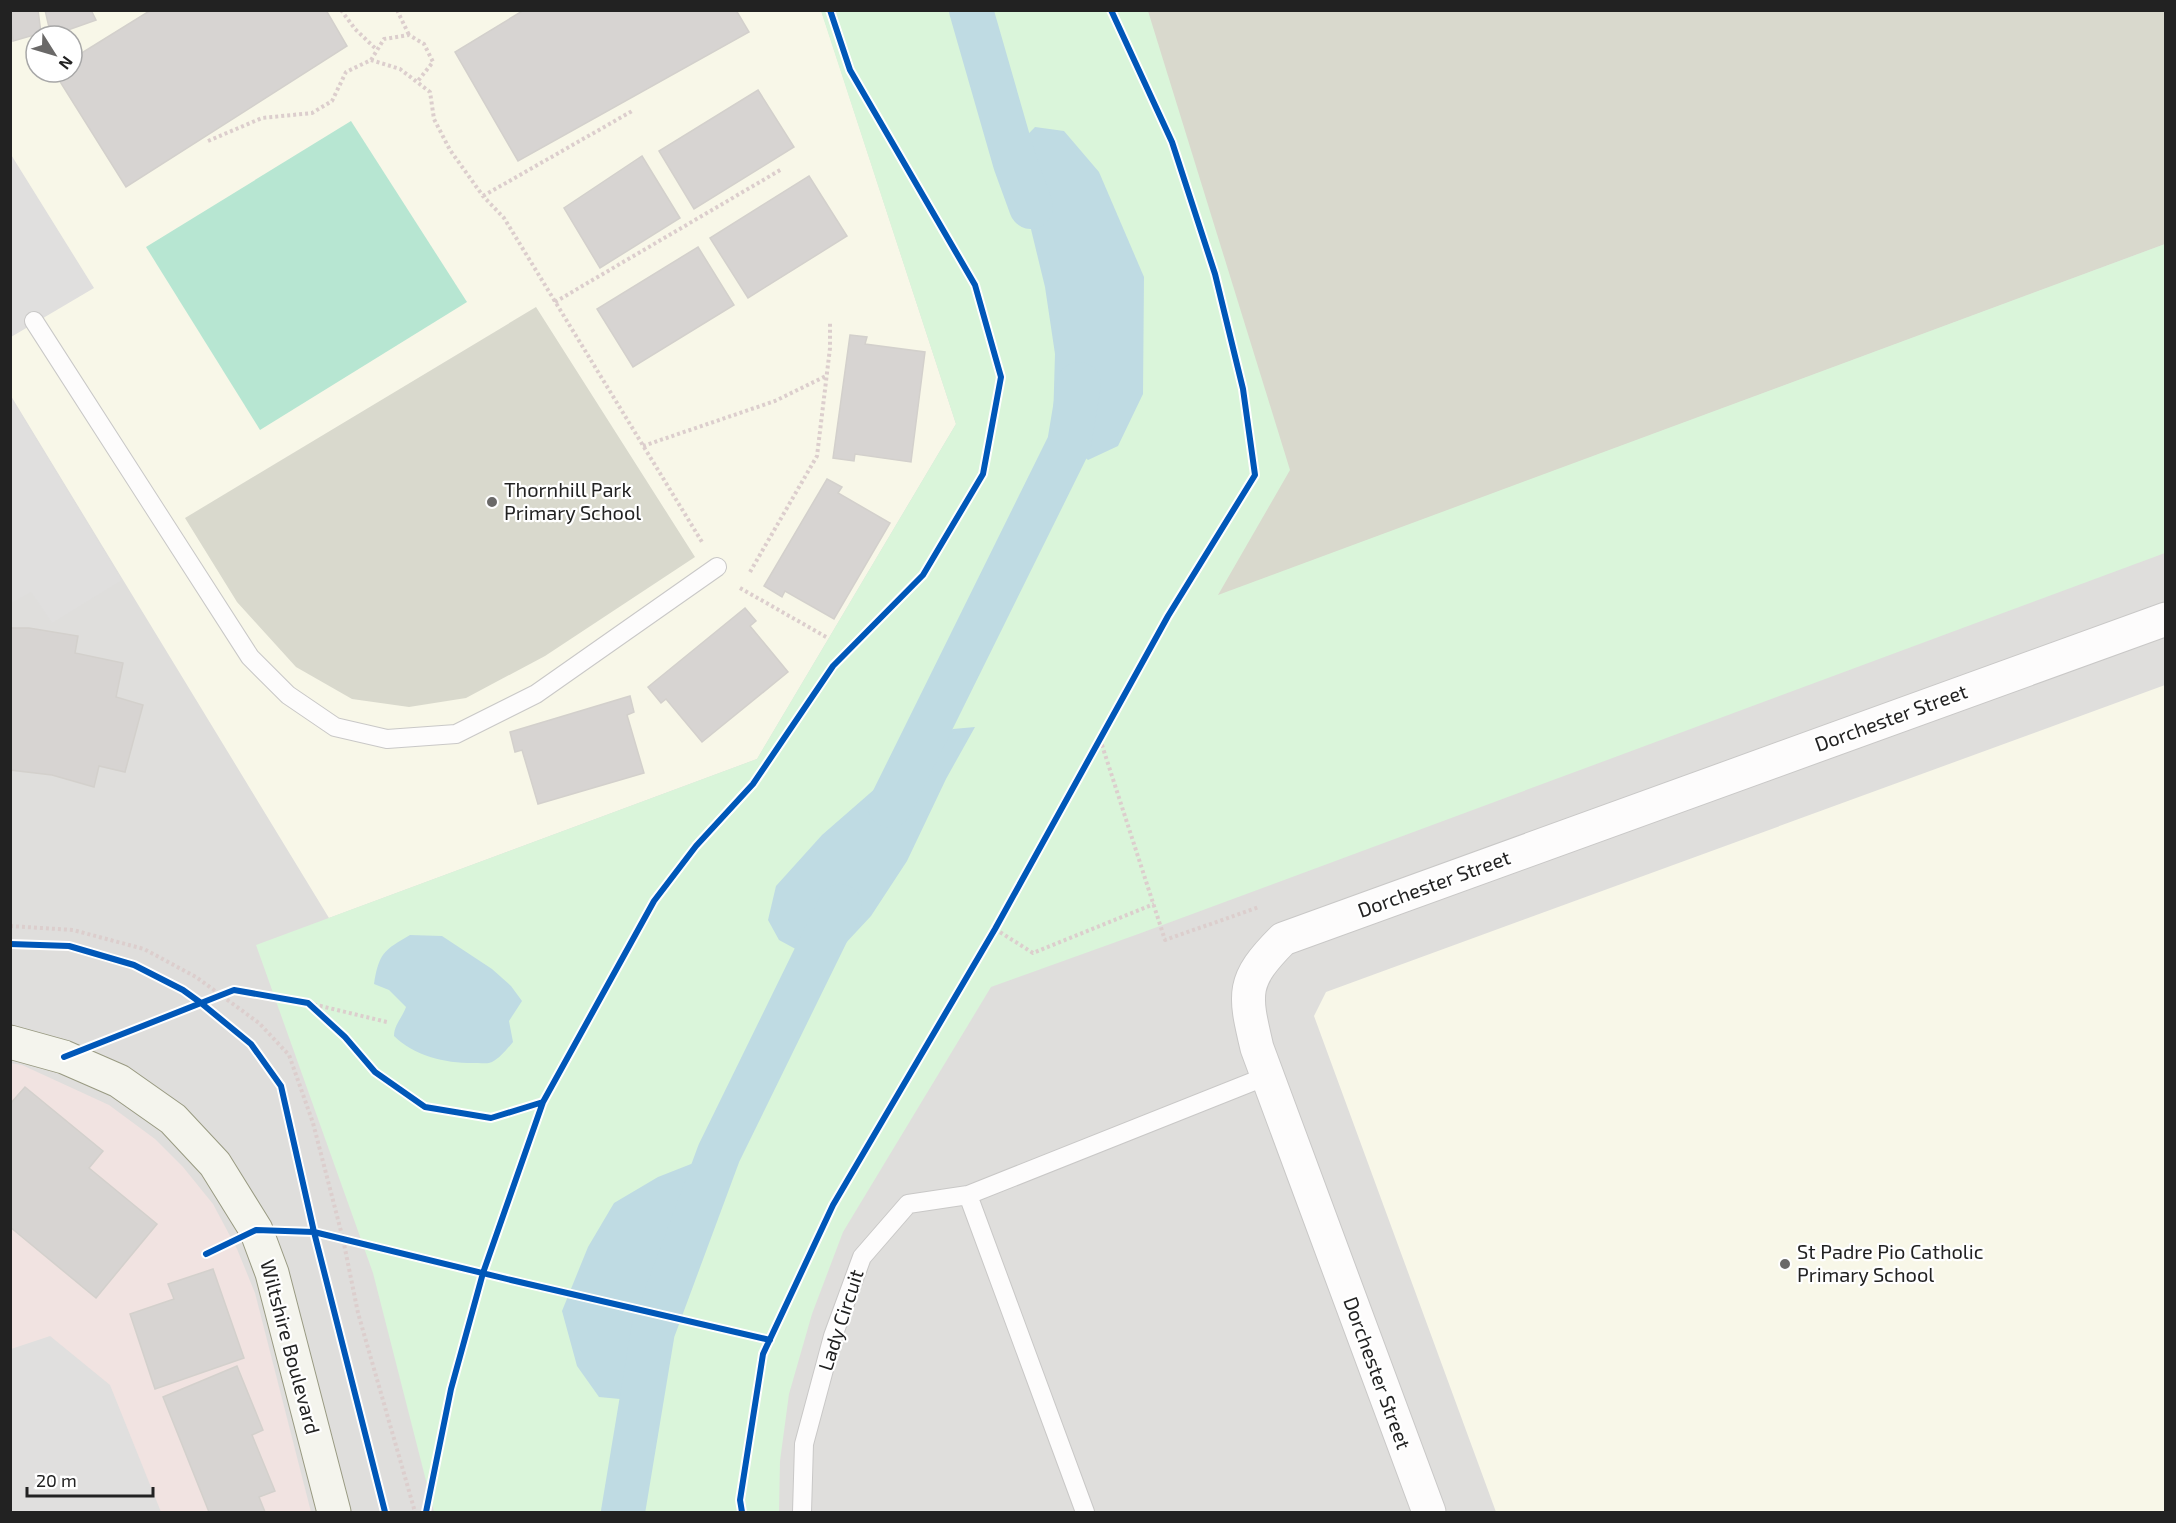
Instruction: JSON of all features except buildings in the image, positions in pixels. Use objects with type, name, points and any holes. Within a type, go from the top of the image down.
[{"type":"street","name":"Dorchester Street","points":[[1429,1512],[1257,1048],[1248,1010],[1249,982],[1262,960],[1283,939],[2166,619]]},
{"type":"street","name":"Wiltshire Boulevard","points":[[10,1042],[64,1057],[119,1081],[173,1119],[215,1164],[256,1230],[272,1274],[334,1512]]},
{"type":"lane","points":[[34,321],[250,657],[288,695],[335,728],[387,739],[456,734],[536,694],[717,567]]},
{"type":"lane","name":"Lady Circuit","points":[[802,1512],[804,1444],[833,1336],[862,1257],[908,1204],[968,1195],[1267,1076]]},
{"type":"lane","points":[[968,1195],[1085,1512]]},
{"type":"path","points":[[342,10],[356,29],[377,50]]},
{"type":"path","points":[[397,10],[409,35],[424,44],[433,62],[417,82]]},
{"type":"path","points":[[208,141],[262,118],[312,113],[332,101],[346,72],[371,60],[384,39],[409,35]]},
{"type":"path","points":[[371,60],[400,69],[430,92],[434,119],[450,150],[483,196],[504,218],[724,579],[828,638]]},
{"type":"path","points":[[483,196],[634,110]]},
{"type":"path","points":[[555,302],[782,169]]},
{"type":"path","points":[[740,588],[817,456],[830,348],[830,321]]},
{"type":"path","points":[[643,446],[775,401],[827,376]]},
{"type":"path","points":[[1095,749],[1106,729]]},
{"type":"path","points":[[1100,739],[1165,940],[1260,907]]},
{"type":"path","points":[[995,929],[1033,953],[1154,904]]},
{"type":"path","points":[[989,939],[1001,919]]},
{"type":"path","points":[[10,926],[73,930],[144,949],[196,976],[223,994],[259,1023],[289,1054],[312,1123],[342,1239],[358,1313],[415,1512]]},
{"type":"path","points":[[210,999],[223,994]]},
{"type":"path","points":[[298,1001],[387,1022]]},
{"type":"path","points":[[308,1003],[323,1017]]},
{"type":"path","points":[[333,1236],[353,1241]]},
{"type":"shaded area","name":"Thornhill Park Primary School","points":[[821,10],[956,424],[757,759],[329,918],[11,396],[11,11]]},
{"type":"shaded area","points":[[11,11],[1002,11],[2165,244],[2165,1512],[11,1512]]},
{"type":"shaded area","points":[[1002,11],[2165,11],[2165,244],[1217,596]]},
{"type":"shaded area","points":[[10,153],[94,288],[11,337],[10,337]]},
{"type":"shaded area","points":[[536,307],[695,557],[545,656],[466,698],[409,707],[352,699],[296,667],[237,602],[185,518]]},
{"type":"shaded area","points":[[10,396],[122,580],[52,623],[31,592],[11,603]]},
{"type":"shaded area","name":"St Padre Pio Catholic Primary School","points":[[2165,685],[2165,1512],[1496,1512],[1314,1016],[1326,992]]},
{"type":"shaded area","points":[[10,1063],[22,1065],[109,1105],[155,1139],[183,1167],[213,1204],[237,1249],[255,1293],[311,1512],[11,1512]]},
{"type":"shaded area","points":[[50,1336],[110,1385],[161,1512],[11,1512],[11,1349]]},
{"type":"green space","points":[[821,11],[1148,11],[1290,470],[1218,595],[2165,244],[2165,553],[991,987],[843,1232],[812,1314],[789,1394],[780,1461],[779,1512],[434,1512],[373,1273],[256,945],[757,759],[956,424]]},
{"type":"green space","points":[[351,121],[467,302],[260,430],[146,247]]},
{"type":"water","points":[[1035,127],[1064,131],[1099,172],[1144,277],[1143,394],[1118,446],[1088,460],[1069,444],[1053,422],[1055,354],[1045,287],[1012,151]]},
{"type":"water","points":[[975,727],[946,779],[907,861],[871,916],[830,960],[814,959],[779,940],[768,920],[776,886],[822,835],[916,753],[953,729]]},
{"type":"water","points":[[410,935],[442,936],[492,969],[511,986],[522,1001],[509,1021],[513,1042],[495,1060],[490,1063],[467,1063],[433,1058],[412,1049],[394,1036],[406,1007],[389,990],[374,984],[378,965],[384,954]]},
{"type":"water","points":[[719,1153],[653,1331],[641,1401],[599,1397],[577,1366],[562,1311],[588,1247],[614,1203],[658,1177]]},
{"type":"waterway","points":[[971,10],[1015,163],[1031,207]]},
{"type":"waterway","points":[[890,806],[1069,444],[1079,384]]},
{"type":"waterway","points":[[623,1512],[653,1331],[719,1153],[840,906]]},
{"type":"cycle path","points":[[64,1057],[234,990],[308,1003],[345,1037],[375,1072],[425,1107],[491,1118],[543,1102],[654,901],[696,846],[753,784],[833,666],[923,575],[983,474],[1001,377],[975,285],[850,70],[830,10]]},
{"type":"cycle path","points":[[742,1512],[740,1500],[763,1354],[833,1205],[995,929],[1168,616],[1255,475],[1243,389],[1215,274],[1172,142],[1111,10]]},
{"type":"cycle path","points":[[10,944],[69,946],[134,965],[183,990],[251,1044],[281,1086],[314,1232],[385,1512]]},
{"type":"cycle path","points":[[426,1512],[451,1389],[483,1273],[543,1102]]},
{"type":"cycle path","points":[[206,1254],[256,1230],[314,1232],[770,1340]]},
{"type":"place","name":"Thornhill Park Primary School","points":[[492,502]]},
{"type":"place","name":"St Padre Pio Catholic Primary School","points":[[1785,1264]]}]
